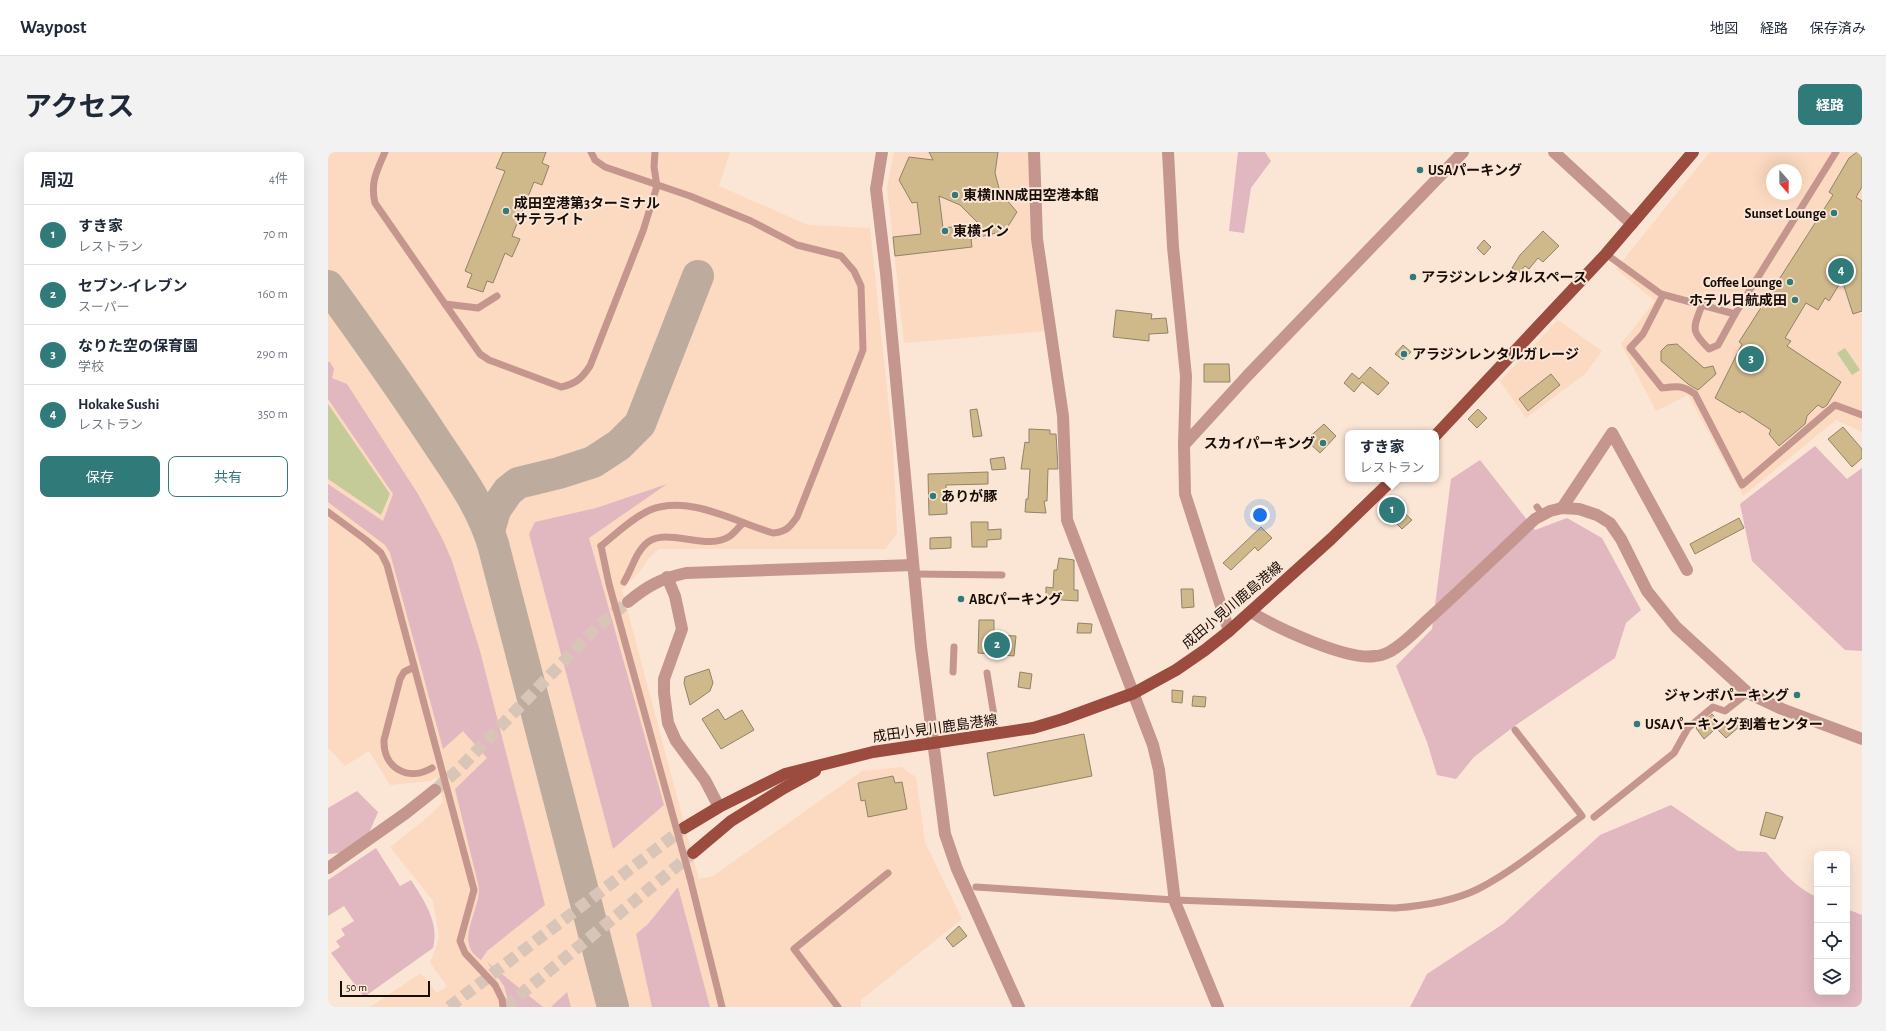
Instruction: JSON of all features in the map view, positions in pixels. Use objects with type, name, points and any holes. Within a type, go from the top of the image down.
[{"type":"main road","points":[[1439,432],[1606,254],[1693,152]]},
{"type":"main road","name":"成田小見川鹿島港線","points":[[684,828],[718,807],[785,774],[873,752],[1033,728],[1063,719],[1134,693],[1176,670],[1229,631],[1391,482]]},
{"type":"main road","name":"成田小見川鹿島港線","points":[[693,853],[731,822],[784,788],[830,763]]},
{"type":"street","points":[[882,152],[876,189],[886,273],[914,569],[926,647],[932,743],[945,834],[949,849],[987,940],[1019,1007]]},
{"type":"street","points":[[1034,152],[1037,239],[1063,416],[1067,520],[1153,745],[1159,770],[1174,900],[1218,1007]]},
{"type":"street","points":[[1168,152],[1173,248],[1186,376],[1184,445],[1185,494],[1229,631]]},
{"type":"street","points":[[1184,445],[1248,375],[1463,152]]},
{"type":"street","points":[[1554,152],[1632,224]]},
{"type":"street","points":[[1562,508],[1612,434],[1687,570]]},
{"type":"street","points":[[1251,612],[1282,629],[1344,653],[1362,657],[1375,656],[1389,652],[1404,641],[1458,592],[1535,519],[1540,511],[1562,508],[1579,509],[1597,515],[1610,523],[1621,539],[1647,591],[1676,627],[1748,694],[1782,709],[1862,738]]},
{"type":"street","points":[[628,602],[646,588],[667,577],[686,573],[914,569]]},
{"type":"street","points":[[667,577],[676,596],[682,628],[664,679],[664,693],[668,723],[676,740],[705,780],[718,807]]},
{"type":"street","points":[[328,868],[406,813],[434,790]]},
{"type":"lane","points":[[385,152],[373,180],[372,192],[375,203],[474,347],[489,360],[562,387],[572,385],[581,379],[590,366],[643,231],[657,186],[654,152]]},
{"type":"lane","points":[[591,152],[595,160],[605,167],[690,196],[751,221],[797,245],[841,256],[854,270],[861,286],[863,350],[797,517],[790,527],[781,532],[773,533],[694,506],[673,505],[650,510],[601,546],[611,592],[690,878],[722,1007]]},
{"type":"lane","points":[[1702,305],[1694,325],[1696,336],[1709,349],[1718,345],[1836,152]]},
{"type":"lane","points":[[1606,254],[1664,295],[1736,314]]},
{"type":"lane","points":[[1664,295],[1643,334],[1630,348],[1662,388],[1679,385],[1695,394],[1742,485],[1835,405],[1862,414]]},
{"type":"lane","points":[[445,304],[478,308],[497,296]]},
{"type":"lane","points":[[328,512],[381,553],[387,565],[474,890],[460,941],[465,954],[495,985],[502,999],[503,1007]]},
{"type":"lane","points":[[624,582],[630,573],[637,555],[647,542],[658,537],[713,541],[729,537],[743,523]]},
{"type":"lane","points":[[914,569],[1002,575]]},
{"type":"lane","points":[[953,672],[954,647]]},
{"type":"lane","points":[[414,667],[404,672],[400,679],[384,740],[384,750],[388,759],[400,772],[416,774],[425,772],[432,768]]},
{"type":"lane","points":[[987,673],[997,734]]},
{"type":"lane","points":[[1594,817],[1674,753],[1688,728],[1713,707],[1725,712],[1748,694]]},
{"type":"lane","points":[[976,887],[1174,900],[1395,908],[1428,905],[1477,890],[1527,858],[1582,816],[1515,730]]},
{"type":"lane","points":[[838,1007],[794,949],[888,873]]},
{"type":"shaded area","points":[[328,152],[730,152],[719,186],[808,225],[870,228],[893,446],[897,534],[885,549],[659,549],[649,558],[640,571],[622,590],[699,879],[713,876],[862,771],[901,767],[916,777],[925,842],[962,919],[861,1000],[861,1007],[370,1007],[421,973],[437,993],[447,986],[430,963],[439,938],[433,901],[390,847],[429,816],[443,802],[436,777],[431,781],[390,785],[369,751],[345,766],[328,748]]},
{"type":"shaded area","name":"東横イン","points":[[894,152],[1029,152],[1046,331],[904,343],[887,187]]},
{"type":"shaded area","points":[[1238,152],[1265,152],[1271,161],[1251,188],[1244,233],[1229,231]]},
{"type":"shaded area","name":"ホテル日航成田","points":[[1710,152],[1862,152],[1862,432],[1836,420],[1743,496],[1688,395],[1656,411],[1621,344],[1655,301],[1616,269]]},
{"type":"shaded area","points":[[1558,320],[1602,351],[1585,374],[1526,418],[1500,381]]},
{"type":"shaded area","points":[[1845,348],[1860,370],[1852,375],[1837,353]]},
{"type":"shaded area","points":[[328,362],[330,362],[334,369],[332,378],[347,384],[418,494],[443,540],[452,561],[480,651],[545,905],[487,951],[481,960],[473,953],[469,945],[468,936],[476,907],[479,888],[455,789],[487,758],[463,731],[443,749],[390,553],[385,545],[328,502],[328,484],[383,521],[393,494],[328,399]]},
{"type":"shaded area","points":[[328,404],[390,494],[381,515],[328,479]]},
{"type":"shaded area","points":[[1815,446],[1847,479],[1862,468],[1862,651],[1845,650],[1752,561],[1740,504]]},
{"type":"shaded area","points":[[1480,460],[1535,530],[1567,518],[1602,538],[1641,610],[1626,623],[1615,658],[1516,725],[1474,757],[1456,779],[1437,775],[1427,742],[1396,666],[1432,629],[1451,479]]},
{"type":"shaded area","points":[[667,484],[589,538],[664,805],[613,849],[529,534],[535,522],[596,508]]},
{"type":"shaded area","points":[[357,791],[378,812],[369,833],[340,853],[328,854],[328,808]]},
{"type":"shaded area","points":[[1671,805],[1738,851],[1766,852],[1795,883],[1814,896],[1814,995],[1850,995],[1850,910],[1862,915],[1862,1007],[1410,1007],[1427,974],[1503,924],[1600,835]]},
{"type":"shaded area","points":[[376,848],[400,886],[411,880],[430,912],[433,921],[435,939],[433,948],[364,997],[331,953],[340,947],[336,941],[345,935],[341,929],[354,921],[344,906],[328,916],[328,880]]},
{"type":"shaded area","points":[[678,887],[710,1007],[652,1007],[636,934],[648,924]]},
{"type":"shaded area","points":[[487,962],[543,1007],[510,1007],[504,986]]},
{"type":"shaded area","points":[[567,992],[571,1007],[551,1007]]},
{"type":"building","name":"成田空港第3ターミナル サテライト","points":[[503,152],[546,152],[542,163],[549,166],[542,185],[534,182],[512,236],[520,239],[512,257],[505,253],[493,283],[487,281],[483,292],[467,287],[472,274],[465,271],[505,171],[496,168]]},
{"type":"building","name":"東横INN成田空港本館","points":[[929,152],[998,152],[995,173],[1000,192],[1017,212],[1005,231],[971,239],[972,247],[895,256],[893,237],[921,234],[917,202],[912,203],[899,180],[909,157],[933,160]],"holes":[[[939,196],[960,205],[979,224],[943,228]]]},
{"type":"building","name":"ホテル日航成田","points":[[1857,152],[1862,152],[1862,187],[1856,197],[1862,201],[1862,311],[1853,314],[1842,280],[1829,301],[1825,298],[1818,310],[1806,303],[1785,338],[1791,341],[1787,346],[1841,382],[1827,405],[1823,408],[1818,405],[1807,416],[1805,424],[1779,446],[1769,434],[1771,430],[1742,411],[1740,413],[1715,398],[1742,344],[1739,342],[1833,195],[1829,192],[1849,158]]},
{"type":"building","points":[[1543,231],[1559,246],[1543,262],[1538,258],[1529,269],[1525,266],[1519,273],[1512,268],[1520,255]]},
{"type":"building","points":[[1484,240],[1491,247],[1484,255],[1477,248]]},
{"type":"building","points":[[1116,310],[1152,314],[1151,319],[1166,318],[1168,333],[1149,334],[1149,341],[1113,337]]},
{"type":"building","points":[[1677,344],[1704,368],[1713,366],[1716,374],[1698,390],[1688,384],[1661,361],[1661,351],[1667,345]]},
{"type":"building","points":[[1403,345],[1411,352],[1403,360],[1395,354]]},
{"type":"building","points":[[1204,364],[1229,364],[1230,382],[1204,382]]},
{"type":"building","points":[[1370,367],[1389,383],[1378,395],[1362,382],[1354,392],[1344,383],[1352,373],[1359,379]]},
{"type":"building","points":[[1551,374],[1560,385],[1528,411],[1519,399]]},
{"type":"building","points":[[977,409],[982,436],[973,437],[970,410]]},
{"type":"building","points":[[1478,409],[1487,418],[1477,428],[1468,419]]},
{"type":"building","points":[[1324,424],[1336,436],[1320,453],[1306,440]]},
{"type":"building","points":[[1843,427],[1862,449],[1862,458],[1852,467],[1828,439]]},
{"type":"building","points":[[1029,429],[1050,430],[1050,434],[1056,434],[1058,469],[1048,469],[1047,501],[1044,501],[1046,513],[1025,512],[1026,499],[1028,499],[1030,469],[1021,469],[1025,442],[1029,443]]},
{"type":"building","points":[[1004,457],[1006,469],[992,470],[990,459]]},
{"type":"building","points":[[988,472],[988,484],[946,485],[947,514],[929,515],[928,474]]},
{"type":"building","points":[[1392,502],[1412,520],[1402,529],[1396,523],[1394,524],[1382,511]]},
{"type":"building","points":[[1739,518],[1744,528],[1695,554],[1690,544]]},
{"type":"building","points":[[971,522],[988,522],[988,530],[1001,529],[1001,539],[987,540],[987,547],[972,547]]},
{"type":"building","points":[[1261,527],[1272,538],[1258,551],[1255,547],[1231,570],[1223,563]]},
{"type":"building","points":[[951,537],[951,548],[930,549],[930,538]]},
{"type":"building","points":[[1059,558],[1074,560],[1074,590],[1078,590],[1078,601],[1046,599],[1046,587],[1053,588],[1054,570],[1057,570]]},
{"type":"building","points":[[1181,589],[1193,589],[1194,607],[1182,608]]},
{"type":"building","points":[[979,620],[994,620],[994,635],[1016,636],[1014,656],[978,653]]},
{"type":"building","points":[[1078,623],[1092,624],[1091,633],[1077,633]]},
{"type":"building","points":[[709,669],[713,683],[710,691],[690,705],[684,683],[685,677]]},
{"type":"building","points":[[1020,672],[1032,674],[1030,689],[1018,687]]},
{"type":"building","points":[[1172,690],[1183,691],[1182,703],[1172,702]]},
{"type":"building","points":[[1193,696],[1206,697],[1205,707],[1192,706]]},
{"type":"building","points":[[718,709],[725,720],[742,710],[754,730],[721,749],[702,719]]},
{"type":"building","points":[[1712,714],[1721,724],[1704,739],[1696,728]]},
{"type":"building","points":[[1730,718],[1739,727],[1726,738],[1717,729]]},
{"type":"building","points":[[1084,734],[1092,776],[994,796],[987,753]]},
{"type":"building","points":[[893,776],[895,783],[902,782],[907,809],[868,817],[865,800],[861,801],[858,783]]},
{"type":"building","points":[[1766,812],[1783,817],[1775,839],[1760,835]]},
{"type":"building","points":[[959,926],[967,936],[953,947],[946,938]]},
{"type":"taxiway","points":[[489,531],[495,510],[508,491],[518,483],[559,473],[593,462],[619,445],[640,424],[698,276]]},
{"type":"taxiway","points":[[328,286],[396,382],[468,490],[488,530],[493,544],[613,1007]]},
{"type":"tunnel","points":[[435,790],[458,770],[596,628],[628,602]]},
{"type":"tunnel","points":[[449,1007],[684,828]]},
{"type":"tunnel","points":[[505,1007],[693,853]]},
{"type":"place","name":"USAパーキング","points":[[1420,170]]},
{"type":"place","name":"東横INN成田空港本館","points":[[955,195]]},
{"type":"place","name":"成田空港第3ターミナル サテライト","points":[[506,211]]},
{"type":"place","name":"Sunset Lounge","points":[[1834,213]]},
{"type":"place","name":"東横イン","points":[[945,231]]},
{"type":"place","name":"Hokake Sushi","points":[[1841,271]]},
{"type":"place","name":"アラジンレンタルスペース","points":[[1413,277]]},
{"type":"place","name":"Coffee Lounge","points":[[1790,282]]},
{"type":"place","name":"ホテル日航成田","points":[[1795,300]]},
{"type":"place","name":"アラジンレンタルガレージ","points":[[1404,354]]},
{"type":"place","name":"なりた空の保育園","points":[[1751,359]]},
{"type":"place","name":"スカイパーキング","points":[[1323,443]]},
{"type":"place","name":"ありが豚","points":[[933,496]]},
{"type":"place","name":"すき家","points":[[1392,510]]},
{"type":"place","name":"ABCパーキング","points":[[961,599]]},
{"type":"place","name":"セブン-イレブン","points":[[997,645]]},
{"type":"place","name":"ジャンボパーキング","points":[[1797,695]]},
{"type":"place","name":"USAパーキング到着センター","points":[[1637,724]]}]
